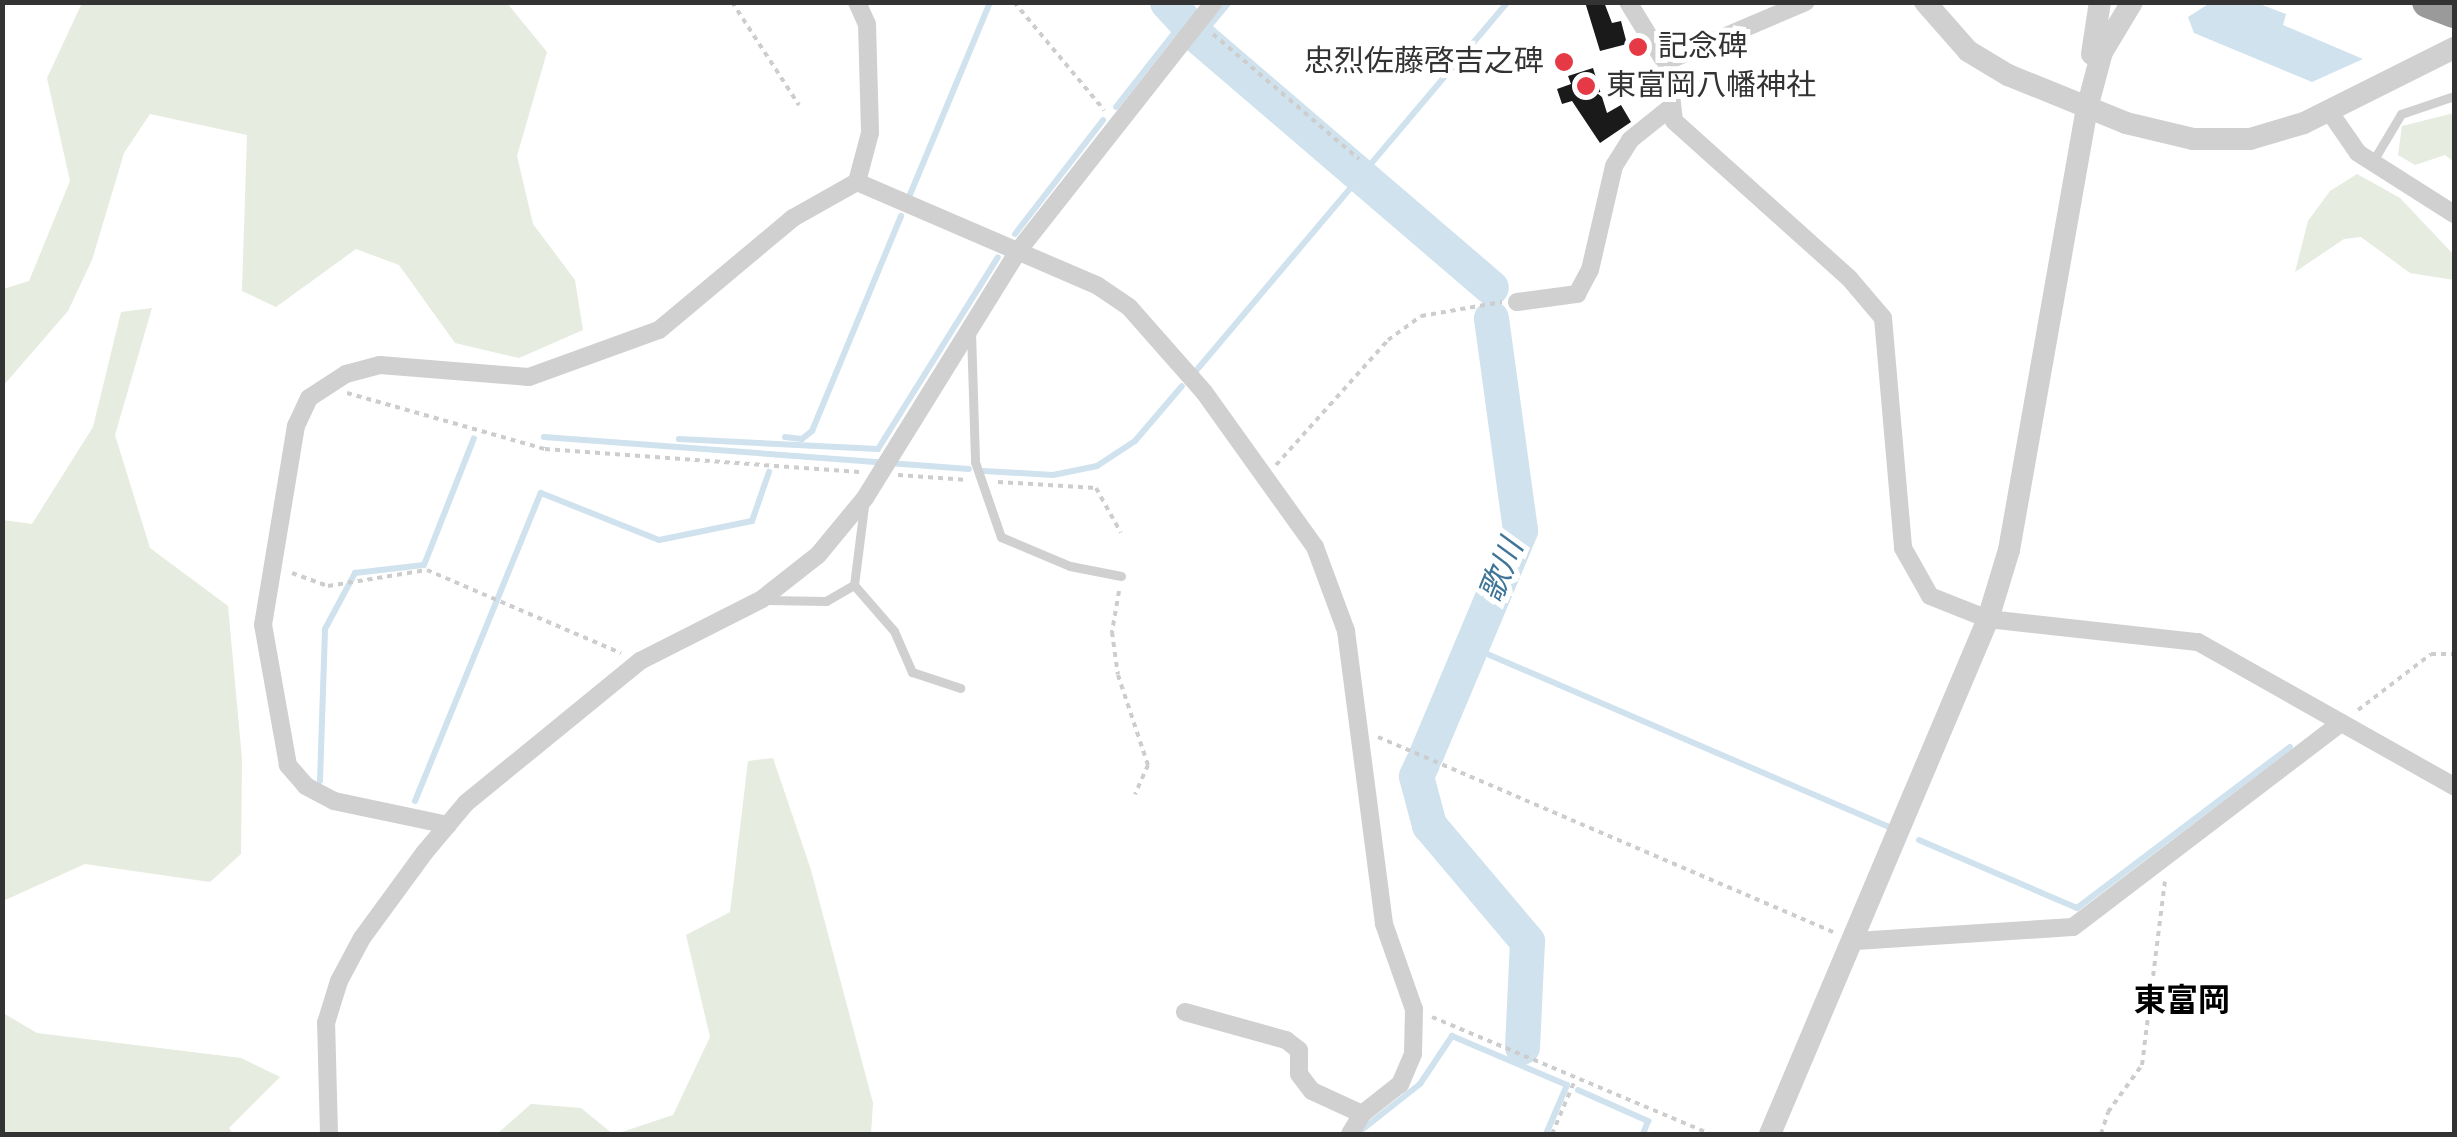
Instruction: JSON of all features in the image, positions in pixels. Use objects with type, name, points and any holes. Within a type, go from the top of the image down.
[{"type":"highway","points":[[2428,2],[2454,12]]},
{"type":"street","points":[[448,825],[334,801],[306,786],[288,765],[263,625],[296,426],[309,398],[380,365],[530,378],[659,330],[793,218],[858,182],[870,133],[867,24],[857,2]]},
{"type":"street","points":[[329,1134],[326,1024],[340,982],[362,938],[448,825],[496,778],[640,661],[762,599],[818,556],[865,498],[971,319],[1018,251],[1214,2]]},
{"type":"street","points":[[1628,2],[1665,62],[1674,121],[1849,278],[1883,318],[1898,512],[1910,567],[1930,596],[1988,618],[2198,642],[2454,786]]},
{"type":"street","points":[[1665,62],[1806,2]]},
{"type":"street","points":[[1924,2],[1990,66],[2086,108],[2161,134],[2225,141],[2278,132],[2329,112],[2454,48]]},
{"type":"street","points":[[1770,1134],[1856,941],[1988,618],[2009,550],[2086,108],[2100,2]]},
{"type":"street","points":[[2086,108],[2102,52],[2132,2]]},
{"type":"street","points":[[1516,302],[1577,294],[1590,270],[1614,166],[1630,140],[1670,108]]},
{"type":"street","points":[[2329,112],[2348,144],[2454,214]]},
{"type":"street","points":[[858,182],[1018,251],[1128,307],[1267,475],[1315,548],[1334,595],[1360,730],[1384,924],[1414,1008],[1413,1054],[1400,1084],[1362,1114],[1350,1134]]},
{"type":"street","points":[[1856,941],[2073,926],[2341,723]]},
{"type":"street","points":[[1185,1012],[1286,1040],[1299,1050],[1299,1074],[1312,1091],[1362,1114]]},
{"type":"lane","points":[[2372,162],[2401,114],[2454,96]]},
{"type":"lane","points":[[971,319],[980,480],[1001,537],[1070,566],[1121,576]]},
{"type":"lane","points":[[865,498],[854,585],[894,631],[912,672],[960,688]]},
{"type":"lane","points":[[762,599],[826,601],[854,585]]},
{"type":"path","points":[[732,2],[798,105]]},
{"type":"path","points":[[1014,2],[1115,124]]},
{"type":"path","points":[[1194,28],[1359,159]]},
{"type":"path","points":[[1267,475],[1388,340],[1422,316],[1516,302]]},
{"type":"path","points":[[328,386],[545,449],[882,467],[980,480],[1096,488],[1121,533]]},
{"type":"path","points":[[272,565],[328,586],[428,570],[640,661]]},
{"type":"path","points":[[1121,576],[1112,632],[1116,661],[1148,765],[1135,794]]},
{"type":"path","points":[[2341,723],[2431,654],[2454,654]]},
{"type":"path","points":[[1360,730],[1856,941]]},
{"type":"path","points":[[2101,1134],[2108,1112],[2142,1066],[2164,857]]},
{"type":"path","points":[[1414,1008],[1575,1080],[1710,1134]]},
{"type":"path","points":[[1552,1134],[1575,1080]]},
{"type":"shaded area","points":[[82,3],[507,3],[547,52],[517,156],[533,224],[575,280],[583,330],[519,358],[455,343],[399,265],[356,249],[276,307],[242,291],[247,135],[150,114],[124,153],[92,260],[68,311],[3,386],[3,289],[29,281],[70,181],[47,78]]},
{"type":"shaded area","points":[[2454,113],[2454,162],[2445,155],[2415,165],[2398,155],[2402,126]]},
{"type":"shaded area","points":[[2357,174],[2400,198],[2454,255],[2454,280],[2410,273],[2361,237],[2344,239],[2295,272],[2308,221],[2330,191]]},
{"type":"shaded area","points":[[152,308],[115,435],[150,548],[228,606],[242,759],[241,854],[210,882],[85,864],[3,901],[3,520],[32,524],[93,427],[121,312]]},
{"type":"shaded area","points":[[773,758],[811,870],[873,1103],[871,1134],[616,1134],[673,1115],[710,1037],[686,935],[730,912],[748,761]]},
{"type":"shaded area","points":[[3,1013],[37,1033],[241,1058],[280,1077],[229,1128],[233,1134],[3,1134]]},
{"type":"shaded area","points":[[531,1104],[581,1108],[613,1134],[497,1134]]},
{"type":"water","points":[[2210,3],[2257,3],[2286,14],[2283,25],[2363,59],[2312,82],[2194,33],[2188,17]]},
{"type":"building","points":[[1585,2],[1604,2],[1612,23],[1621,21],[1627,44],[1600,51]]},
{"type":"building","points":[[1593,68],[1607,113],[1621,105],[1631,122],[1600,143],[1572,101],[1562,104],[1557,89],[1571,84],[1568,76]]},
{"type":"waterway","points":[[909,197],[990,2]]},
{"type":"waterway","name":"歌川","points":[[1167,2],[1200,38],[1491,287]]},
{"type":"waterway","points":[[1210,25],[1229,2]]},
{"type":"waterway","points":[[1195,372],[1508,2]]},
{"type":"waterway","points":[[1116,107],[1183,22]]},
{"type":"waterway","points":[[1015,234],[1103,120]]},
{"type":"waterway","points":[[785,437],[802,439],[812,431],[901,216]]},
{"type":"waterway","points":[[679,439],[878,449],[998,257]]},
{"type":"waterway","name":"歌川","points":[[1426,754],[1520,530],[1491,318]]},
{"type":"waterway","points":[[984,471],[1053,475],[1097,466],[1135,441],[1182,386]]},
{"type":"waterway","points":[[544,437],[969,469]]},
{"type":"waterway","points":[[320,781],[325,629],[355,573],[424,565],[474,438]]},
{"type":"waterway","points":[[415,801],[541,493],[659,540],[752,521],[769,472]]},
{"type":"waterway","points":[[1471,647],[1888,827]]},
{"type":"waterway","points":[[1919,840],[2077,908],[2290,747]]},
{"type":"waterway","name":"歌川","points":[[1422,763],[1416,776],[1429,825],[1527,941],[1522,1047]]},
{"type":"waterway","points":[[1363,1129],[1420,1084],[1452,1036],[1567,1085],[1546,1134]]},
{"type":"waterway","name":"歌川","points":[[1578,1090],[1648,1121],[1643,1134]]},
{"type":"place","name":"記念碑","points":[[1638,47]]},
{"type":"place","name":"忠烈佐藤啓吉之碑","points":[[1564,62]]},
{"type":"place","name":"東富岡八幡神社","points":[[1586,86]]},
{"type":"district","name":"東富岡","points":[[2182,1001]]}]
